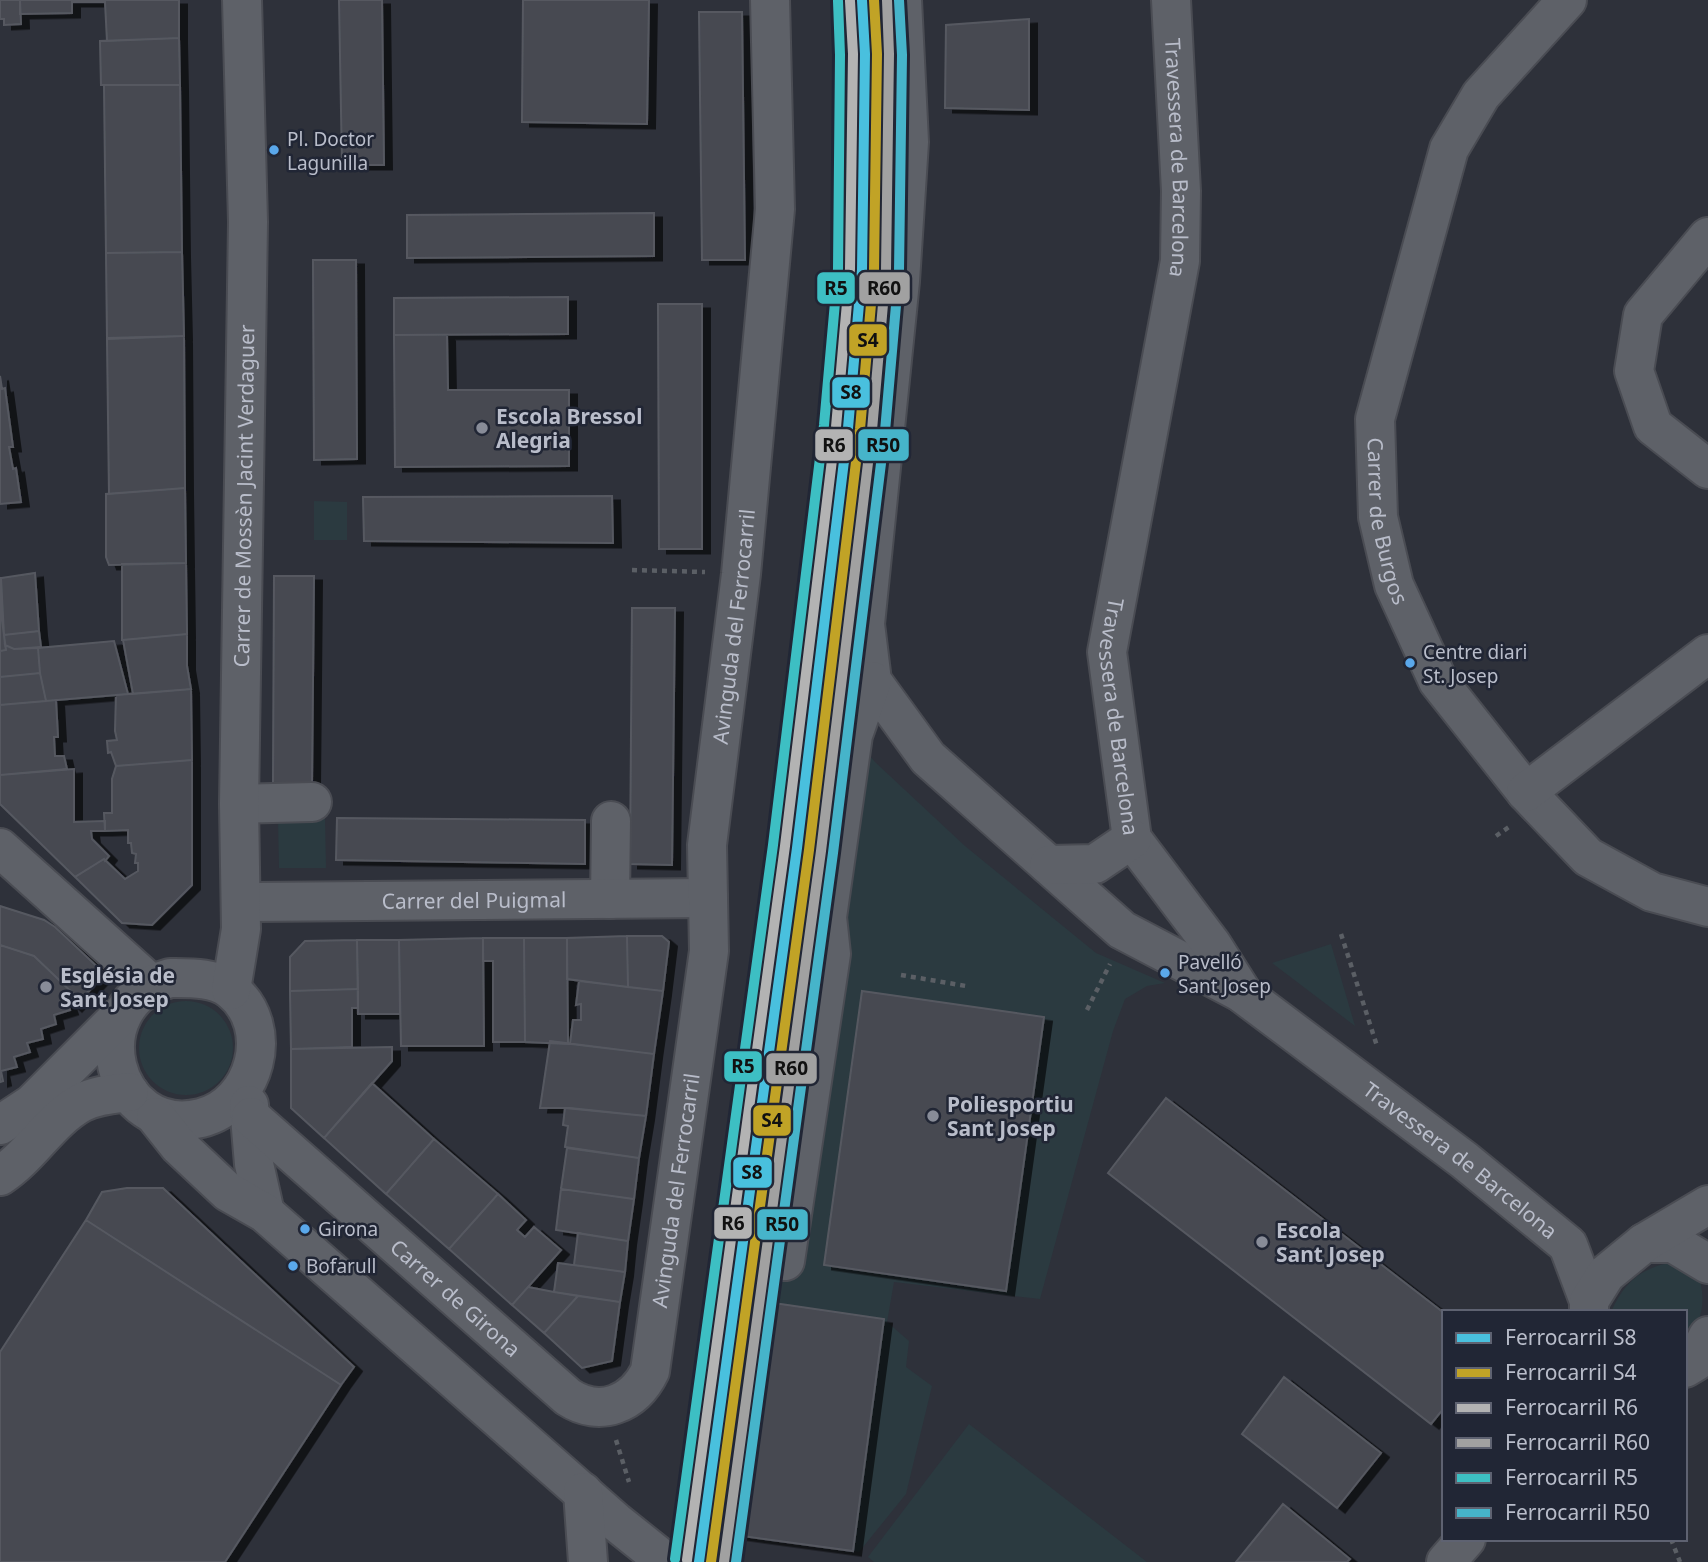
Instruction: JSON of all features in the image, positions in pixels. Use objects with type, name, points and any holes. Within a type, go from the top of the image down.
[{"type":"street","name":"Carrer de Mossèn Jacint Verdaguer","points":[[231,990],[241,929],[239,804],[248,222],[242,0]]},
{"type":"street","name":"Avinguda del Ferrocarril","points":[[616,1420],[643,1385],[650,1371],[709,951],[707,845],[741,574],[775,209],[770,0]]},
{"type":"street","points":[[785,1261],[831,954],[827,917],[853,735],[872,681],[865,624],[900,281],[909,142],[902,0]]},
{"type":"street","name":"Travessera de Barcelona","points":[[1171,0],[1181,191],[1180,261],[1107,652],[1132,839],[1212,945],[1243,994],[1464,1160],[1569,1245],[1589,1306]]},
{"type":"street","name":"Carrer de Burgos","points":[[1567,0],[1481,95],[1449,149],[1376,419],[1378,517],[1394,585],[1438,681],[1526,792],[1588,857],[1652,892],[1708,907]]},
{"type":"street","points":[[1708,237],[1643,315],[1634,371],[1653,426],[1708,468]]},
{"type":"street","points":[[1526,792],[1708,654]]},
{"type":"street","points":[[872,681],[928,758],[1122,930],[1243,994]]},
{"type":"street","points":[[239,804],[312,802]]},
{"type":"street","points":[[610,899],[611,821]]},
{"type":"street","points":[[1049,865],[1095,863],[1132,839]]},
{"type":"street","points":[[0,848],[151,984]]},
{"type":"street","name":"Carrer del Puigmal","points":[[241,902],[708,898]]},
{"type":"street","points":[[0,1125],[32,1104],[123,1013],[135,996],[151,984],[170,978],[215,982],[231,990],[244,1005],[253,1025],[257,1044],[249,1100],[254,1164],[265,1213]]},
{"type":"street","points":[[123,1013],[116,1037],[115,1059],[120,1078],[178,1146],[228,1192],[265,1213],[654,1553]]},
{"type":"street","points":[[0,1176],[14,1167],[55,1124],[81,1103],[99,1096],[198,1119],[217,1113],[233,1101],[249,1100]]},
{"type":"street","name":"Carrer de Girona","points":[[249,1100],[568,1397],[616,1420]]},
{"type":"street","points":[[1589,1306],[1606,1274],[1638,1248],[1708,1205]]},
{"type":"street","name":"Travessera de Barcelona","points":[[1569,1245],[1638,1248],[1673,1243],[1708,1264]]},
{"type":"street","points":[[583,1492],[588,1562]]},
{"type":"street","points":[[1446,1562],[1464,1541]]},
{"type":"path","points":[[632,570],[713,572]]},
{"type":"path","points":[[1341,934],[1378,1049]]},
{"type":"path","points":[[1087,1010],[1115,953]]},
{"type":"path","points":[[901,975],[966,986]]},
{"type":"path","points":[[616,1420],[632,1492]]},
{"type":"path","points":[[1672,1541],[1680,1562]]},
{"type":"shaded area","points":[[314,501],[347,502],[347,540],[314,540]]},
{"type":"shaded area","name":"Poliesportiu Sant Josep","points":[[829,707],[875,762],[965,846],[1096,953],[1165,983],[1147,986],[1125,999],[1113,1031],[1040,1299],[894,1282],[887,1322],[909,1341],[906,1367],[932,1386],[906,1494],[859,1552],[716,1532],[764,1201]]},
{"type":"shaded area","points":[[325,817],[326,868],[279,868],[278,818]]},
{"type":"shaded area","points":[[1331,944],[1355,1026],[1272,963]]},
{"type":"shaded area","points":[[186,1001],[204,1005],[219,1015],[229,1030],[233,1048],[229,1066],[219,1081],[204,1091],[186,1095],[168,1091],[153,1081],[143,1066],[139,1048],[143,1030],[153,1015],[168,1005]]},
{"type":"shaded area","points":[[1674,1262],[1700,1281],[1701,1313],[1687,1339],[1687,1310],[1612,1310],[1628,1284],[1643,1272]]},
{"type":"shaded area","points":[[969,1424],[1147,1562],[874,1562],[868,1557]]},
{"type":"building","points":[[0,0],[20,0],[21,24],[4,25],[4,19],[0,19]]},
{"type":"building","points":[[20,0],[72,0],[72,13],[20,14]]},
{"type":"building","points":[[72,0],[179,0],[179,38],[107,41],[105,2]]},
{"type":"building","points":[[339,0],[382,0],[384,165],[342,165]]},
{"type":"building","points":[[523,0],[649,0],[647,124],[522,122]]},
{"type":"building","points":[[699,12],[742,12],[745,260],[702,260]]},
{"type":"building","points":[[1029,19],[1029,110],[945,108],[946,25]]},
{"type":"building","points":[[179,38],[180,85],[101,85],[100,41]]},
{"type":"building","points":[[104,85],[180,85],[182,252],[106,253]]},
{"type":"building","points":[[654,213],[654,256],[407,258],[407,215]]},
{"type":"building","points":[[182,252],[184,336],[107,338],[106,253]]},
{"type":"building","points":[[313,260],[356,260],[357,459],[314,460]]},
{"type":"building","points":[[568,297],[568,334],[394,335],[394,298]]},
{"type":"building","points":[[658,304],[702,304],[702,549],[659,549]]},
{"type":"building","name":"Escola Bressol Alegria","points":[[394,335],[447,335],[448,390],[569,390],[569,466],[395,467]]},
{"type":"building","points":[[184,336],[185,488],[109,494],[107,339]]},
{"type":"building","points":[[0,376],[2,389],[5,388],[13,447],[9,447],[13,469],[16,468],[21,502],[0,504]]},
{"type":"building","points":[[185,488],[186,563],[109,565],[106,557],[106,494]]},
{"type":"building","points":[[612,496],[613,543],[364,541],[363,497]]},
{"type":"building","points":[[186,563],[187,634],[122,640],[122,564]]},
{"type":"building","points":[[35,573],[39,631],[4,635],[1,578]]},
{"type":"building","points":[[274,576],[314,576],[312,784],[273,784]]},
{"type":"building","points":[[0,578],[2,620],[0,620]]},
{"type":"building","points":[[632,608],[675,608],[672,865],[630,864]]},
{"type":"building","points":[[0,620],[6,650],[0,651]]},
{"type":"building","points":[[39,631],[41,647],[14,649],[5,645],[4,635]]},
{"type":"building","points":[[187,634],[187,666],[191,689],[133,694],[123,640]]},
{"type":"building","points":[[114,641],[128,694],[46,701],[38,648]]},
{"type":"building","points":[[5,645],[14,649],[38,648],[40,673],[0,677],[0,651],[6,650]]},
{"type":"building","points":[[40,673],[46,701],[0,705],[0,677]]},
{"type":"building","points":[[191,689],[192,760],[116,766],[111,752],[108,753],[107,741],[117,740],[116,695]]},
{"type":"building","points":[[56,700],[58,737],[54,737],[55,756],[64,756],[67,769],[0,775],[0,705]]},
{"type":"building","points":[[192,760],[192,885],[152,925],[122,923],[75,877],[104,859],[125,879],[138,871],[136,854],[132,853],[131,843],[128,843],[128,830],[105,831],[104,813],[112,813],[112,779],[116,766]]},
{"type":"building","points":[[74,769],[74,822],[105,821],[105,831],[91,831],[92,839],[109,856],[105,861],[104,859],[75,877],[0,804],[0,775]]},
{"type":"building","points":[[337,818],[585,820],[585,864],[336,860]]},
{"type":"building","name":"Església de Sant Josep","points":[[0,906],[44,920],[55,927],[105,974],[74,1007],[67,1001],[70,1010],[54,1015],[56,1024],[41,1029],[43,1039],[27,1043],[30,1052],[14,1057],[17,1067],[1,1071],[3,1081],[0,1082]]},
{"type":"building","points":[[0,906],[44,920],[55,927],[105,974],[80,1000],[34,956],[0,945]]},
{"type":"building","points":[[627,936],[662,936],[669,942],[663,991],[628,987]]},
{"type":"building","points":[[627,936],[628,987],[567,979],[567,938]]},
{"type":"building","points":[[483,938],[524,938],[525,1042],[493,1042],[493,961],[483,961]]},
{"type":"building","points":[[483,938],[484,1046],[401,1046],[399,940]]},
{"type":"building","points":[[524,938],[567,938],[568,1044],[525,1042]]},
{"type":"building","points":[[357,940],[358,989],[290,991],[290,957],[305,941]]},
{"type":"building","points":[[357,940],[399,940],[400,1014],[358,1014]]},
{"type":"building","points":[[579,981],[663,991],[654,1054],[570,1044],[573,1020],[581,1020],[581,1004],[576,1005]]},
{"type":"building","points":[[358,989],[358,1008],[352,1008],[352,1047],[291,1049],[290,991]]},
{"type":"building","points":[[862,991],[1044,1017],[1006,1291],[824,1265]]},
{"type":"building","points":[[550,1041],[654,1054],[646,1116],[570,1108],[540,1108]]},
{"type":"building","points":[[392,1047],[392,1061],[324,1138],[291,1108],[291,1049]]},
{"type":"building","points":[[372,1083],[434,1139],[386,1194],[324,1138]]},
{"type":"building","points":[[1166,1098],[1442,1311],[1442,1410],[1431,1424],[1108,1173]]},
{"type":"building","points":[[565,1108],[646,1116],[639,1158],[565,1147],[568,1126],[563,1125]]},
{"type":"building","points":[[434,1139],[498,1194],[449,1249],[386,1194]]},
{"type":"building","points":[[567,1148],[639,1158],[634,1199],[561,1189]]},
{"type":"building","points":[[127,1188],[163,1188],[354,1367],[341,1385],[86,1220],[102,1192]]},
{"type":"building","points":[[561,1189],[634,1199],[628,1241],[556,1230]]},
{"type":"building","points":[[498,1194],[526,1220],[517,1230],[525,1237],[534,1227],[561,1250],[512,1305],[449,1249]]},
{"type":"building","points":[[86,1220],[341,1385],[225,1562],[0,1562],[0,1352]]},
{"type":"building","points":[[578,1233],[628,1241],[625,1272],[574,1265]]},
{"type":"building","points":[[558,1263],[625,1272],[620,1302],[554,1292]]},
{"type":"building","points":[[528,1287],[578,1296],[544,1333],[512,1305]]},
{"type":"building","points":[[578,1296],[620,1302],[612,1361],[582,1368],[544,1333]]},
{"type":"building","points":[[760,1301],[884,1319],[853,1551],[728,1534]]},
{"type":"building","points":[[1284,1377],[1381,1453],[1337,1508],[1242,1434]]},
{"type":"building","points":[[1283,1504],[1350,1559],[1347,1562],[1236,1562]]},
{"type":"rail line","name":"S8","points":[[699,1562],[797,848],[848,428],[862,270],[865,54],[862,0]]},
{"type":"rail line","name":"S4","points":[[711,1562],[809,850],[860,429],[874,270],[877,54],[874,0]]},
{"type":"rail line","name":"R60","points":[[724,1562],[821,851],[872,430],[886,270],[889,54],[887,0]]},
{"type":"rail line","name":"R50","points":[[736,1562],[833,853],[885,431],[899,271],[902,55],[899,0]]},
{"type":"rail line","name":"R5","points":[[675,1559],[773,845],[824,425],[838,269],[838,1]]},
{"type":"rail line","name":"R6","points":[[687,1560],[785,846],[836,427],[850,269],[853,54],[850,1]]},
{"type":"place","name":"Pl. Doctor Lagunilla","points":[[274,150]]},
{"type":"place","name":"Escola Bressol Alegria","points":[[482,428]]},
{"type":"place","name":"Centre diari St. Josep","points":[[1410,663]]},
{"type":"place","name":"Pavelló Sant Josep","points":[[1165,973]]},
{"type":"place","name":"Església de Sant Josep","points":[[46,987]]},
{"type":"place","name":"Poliesportiu Sant Josep","points":[[933,1116]]},
{"type":"place","name":"Girona","points":[[305,1229]]},
{"type":"place","name":"Escola Sant Josep","points":[[1262,1242]]},
{"type":"place","name":"Bofarull","points":[[293,1266]]}]
